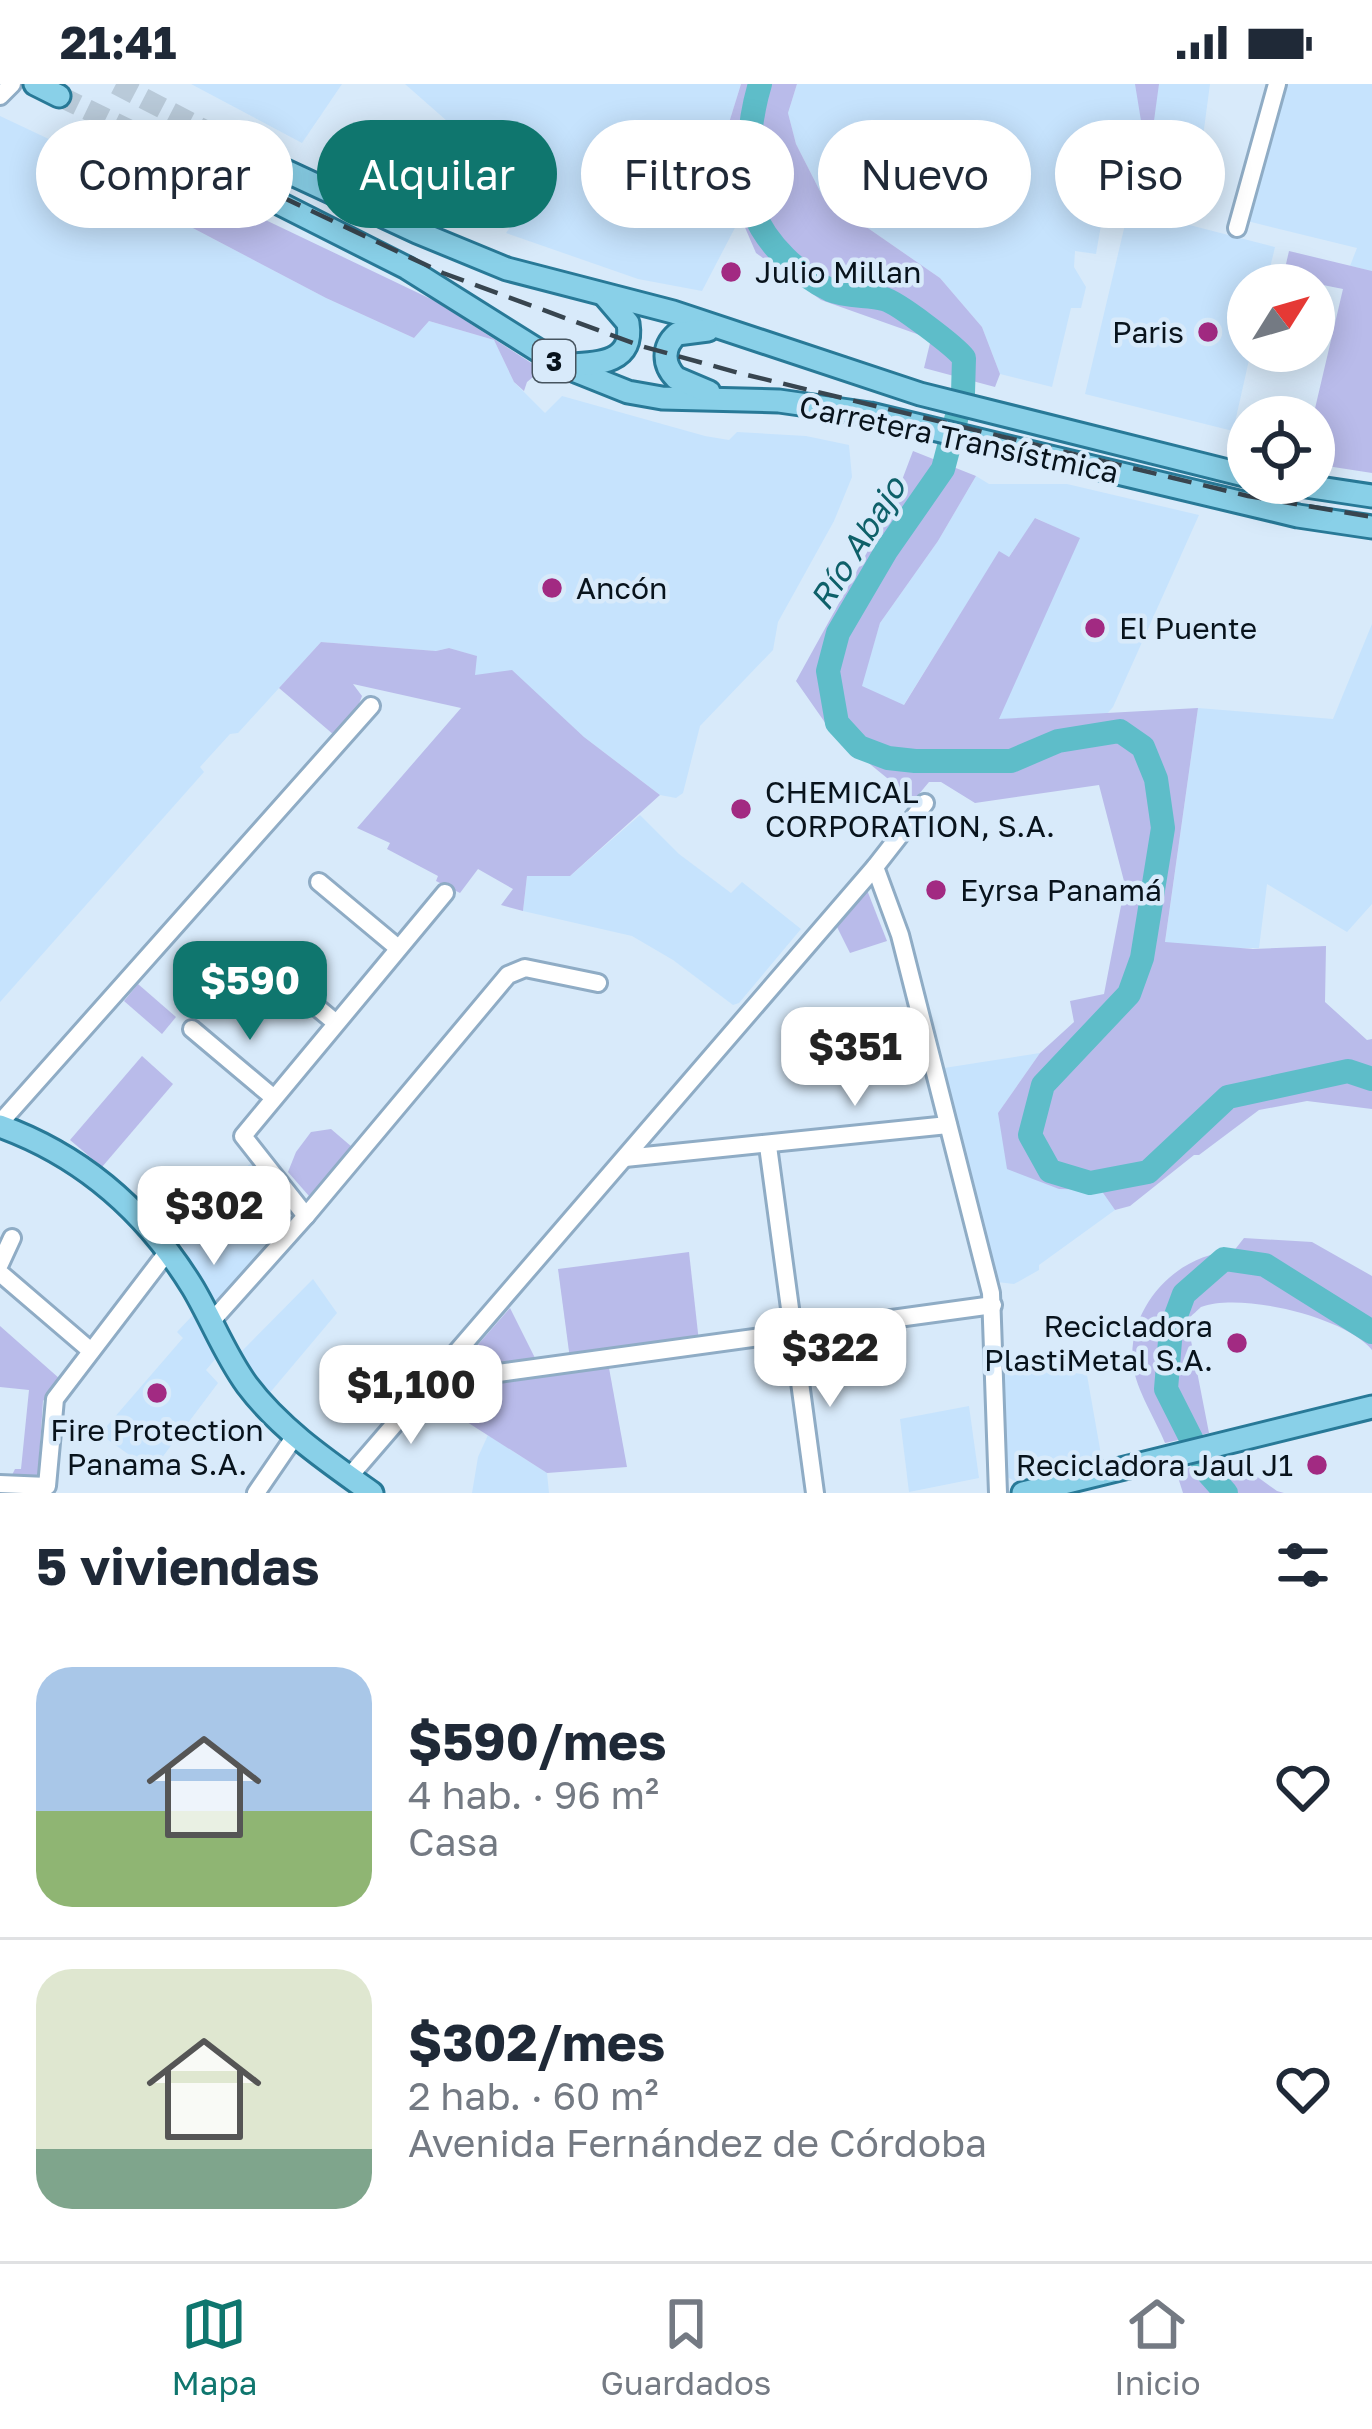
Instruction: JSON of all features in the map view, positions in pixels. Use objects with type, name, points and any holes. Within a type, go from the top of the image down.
[{"type":"main road","points":[[35,84],[59,96]]},
{"type":"main road","name":"Carretera Transístmica","points":[[293,172],[417,232],[507,268],[733,332],[920,394],[1227,471]]},
{"type":"main road","name":"Carretera Transístmica","points":[[293,211],[406,268],[563,365],[616,388],[662,398],[834,408],[1298,516],[1372,527]]},
{"type":"main road","points":[[563,365],[604,363],[617,358],[626,346],[628,323],[601,292]]},
{"type":"main road","points":[[733,332],[677,334],[668,344],[666,358],[670,373],[682,383],[736,399]]},
{"type":"main road","points":[[1335,490],[1372,496]]},
{"type":"main road","points":[[0,1125],[67,1155],[111,1191],[168,1250],[249,1387],[295,1436],[371,1493]]},
{"type":"main road","points":[[1023,1493],[1103,1485],[1166,1460],[1372,1407]]},
{"type":"street","points":[[0,96],[12,84]]},
{"type":"street","points":[[1237,228],[1277,84]]},
{"type":"street","points":[[0,1125],[370,706]]},
{"type":"street","points":[[349,1477],[925,803]]},
{"type":"street","points":[[874,867],[900,935],[993,1305],[998,1493]]},
{"type":"street","points":[[320,882],[398,948]]},
{"type":"street","points":[[306,1216],[242,1136],[445,893]]},
{"type":"street","points":[[254,956],[336,1023]]},
{"type":"street","points":[[211,1322],[508,975],[525,968],[598,983]]},
{"type":"street","points":[[192,1029],[274,1098]]},
{"type":"street","points":[[625,1158],[948,1125]]},
{"type":"street","points":[[768,1146],[815,1493]]},
{"type":"street","points":[[0,1264],[12,1238]]},
{"type":"street","points":[[0,1484],[47,1486],[55,1400],[168,1250]]},
{"type":"street","points":[[0,1273],[91,1351]]},
{"type":"street","points":[[433,1382],[993,1305]]},
{"type":"street","points":[[256,1493],[295,1436]]},
{"type":"shaded area","points":[[191,84],[342,84],[302,143],[293,138],[293,120],[259,120]]},
{"type":"shaded area","points":[[405,84],[741,84],[730,120],[581,120],[581,228],[735,228],[702,291],[638,279],[506,233],[510,228],[557,228],[557,120],[446,120]]},
{"type":"shaded area","points":[[741,84],[797,84],[790,120],[730,120]]},
{"type":"shaded area","points":[[797,84],[1210,84],[1205,120],[1055,120],[1055,228],[1100,228],[1096,254],[1075,251],[1074,267],[1086,287],[1081,308],[1071,308],[1052,387],[1000,374],[982,327],[940,278],[868,228],[1031,228],[1031,120],[818,120],[818,187],[796,144],[794,120],[788,113]]},
{"type":"shaded area","points":[[1135,84],[1159,84],[1154,120],[1141,120]]},
{"type":"shaded area","points":[[1286,84],[1372,84],[1372,271],[1350,266],[1357,248],[1247,221]]},
{"type":"shaded area","points":[[0,116],[36,133],[36,228],[193,228],[414,338],[429,321],[494,340],[514,382],[545,413],[562,396],[705,436],[729,440],[737,432],[806,436],[849,445],[852,477],[834,521],[778,622],[773,650],[700,726],[683,793],[676,798],[660,795],[584,737],[512,671],[474,676],[476,656],[449,648],[436,651],[321,642],[238,733],[230,734],[200,767],[204,772],[0,1002]]},
{"type":"shaded area","points":[[794,136],[818,187],[818,228],[868,228],[940,278],[982,327],[1000,374],[995,387],[924,368],[931,339],[821,300],[756,253],[745,228],[794,228]]},
{"type":"shaded area","points":[[193,228],[282,228],[435,301],[539,368],[539,372],[524,391],[514,382],[494,340],[429,321],[414,338]]},
{"type":"shaded area","points":[[1124,228],[1201,228],[1275,247],[1271,264],[1227,264],[1227,372],[1246,372],[1241,396],[1227,396],[1227,430],[1085,394]]},
{"type":"shaded area","points":[[1289,251],[1372,271],[1372,473],[1335,467],[1335,396],[1318,396],[1324,372],[1335,372],[1335,323],[1343,289],[1335,287],[1335,264],[1286,264]]},
{"type":"shaded area","points":[[913,451],[976,476],[938,541],[880,623],[862,686],[904,705],[999,551],[1009,557],[1035,518],[1080,538],[999,719],[1198,708],[1165,942],[1253,949],[1326,946],[1325,1002],[1367,1040],[1372,1039],[1372,1109],[1307,1101],[1259,1110],[1130,1206],[1115,1210],[1101,1190],[1059,1189],[1007,1169],[998,1113],[1040,1053],[1074,1022],[1070,1001],[1104,994],[1125,885],[1099,785],[975,803],[941,782],[929,782],[914,800],[833,734],[796,681],[891,509]]},
{"type":"shaded area","points":[[976,476],[989,484],[1067,484],[1199,515],[1106,715],[998,720],[1079,539],[1036,518],[1008,558],[999,552],[903,706],[861,686],[880,623],[938,541]]},
{"type":"shaded area","points":[[1372,624],[1372,904],[1347,932],[1267,884],[1259,948],[1165,943],[1198,708],[1333,719]]},
{"type":"shaded area","points":[[321,642],[436,651],[449,648],[477,656],[475,675],[512,670],[584,737],[660,795],[570,876],[527,876],[523,911],[501,905],[513,889],[478,869],[460,893],[387,849],[390,843],[357,828],[461,708],[353,684],[362,696],[334,735],[279,688]]},
{"type":"shaded area","points":[[640,815],[679,854],[731,893],[742,882],[801,929],[739,1003],[733,1005],[632,936],[523,911],[527,876],[570,876]]},
{"type":"shaded area","points":[[867,890],[887,941],[850,953],[832,917]]},
{"type":"shaded area","points":[[138,984],[176,1017],[162,1034],[124,1001]]},
{"type":"shaded area","points":[[1040,1053],[998,1113],[1059,1189],[1101,1190],[1115,1210],[1039,1265],[1039,1270],[1014,1284],[997,1282],[944,1068]]},
{"type":"shaded area","points":[[142,1056],[173,1084],[102,1167],[70,1140]]},
{"type":"shaded area","points":[[331,1129],[352,1147],[309,1196],[288,1172],[311,1132]]},
{"type":"shaded area","points":[[251,1163],[293,1215],[215,1303],[180,1242],[159,1220],[234,1178]]},
{"type":"shaded area","points":[[1244,1238],[1312,1242],[1372,1276],[1372,1350],[1340,1327],[1292,1310],[1241,1303],[1201,1307],[1187,1320],[1209,1433],[1165,1443],[1135,1375],[1133,1344],[1138,1323],[1147,1304],[1175,1273],[1193,1262],[1233,1252]]},
{"type":"shaded area","points":[[689,1252],[699,1342],[570,1359],[558,1269]]},
{"type":"shaded area","points":[[313,1279],[337,1313],[268,1395],[239,1354]]},
{"type":"shaded area","points":[[510,1308],[536,1360],[463,1370],[461,1364]]},
{"type":"shaded area","name":"Fire Protection Panama S.A.","points":[[193,1315],[217,1357],[206,1370],[218,1383],[152,1471],[107,1439],[107,1426],[183,1338],[177,1332]]},
{"type":"shaded area","points":[[0,1326],[60,1379],[43,1401],[38,1477],[12,1475],[21,1469],[29,1390],[0,1387]]},
{"type":"shaded area","points":[[1000,1360],[1087,1375],[1103,1466],[1018,1483],[1004,1475]]},
{"type":"shaded area","points":[[609,1368],[627,1467],[547,1473],[431,1399],[436,1392]]},
{"type":"shaded area","points":[[969,1406],[979,1478],[909,1492],[900,1419]]},
{"type":"shaded area","points":[[488,1435],[547,1473],[549,1493],[472,1493],[478,1457]]},
{"type":"shaded area","points":[[1230,1457],[1284,1493],[1183,1493],[1176,1471]]},
{"type":"waterway","name":"Río Abajo","points":[[760,84],[748,183],[754,212],[766,235],[819,284],[836,292],[891,302],[964,358],[963,393],[943,469],[886,551],[838,633],[828,671],[837,723],[859,747],[888,758],[915,761],[1011,761],[1058,741],[1120,731],[1143,747],[1156,779],[1163,828],[1142,958],[1129,994],[1043,1085],[1030,1135],[1050,1171],[1090,1183],[1148,1172],[1228,1097],[1348,1071],[1372,1079]]},
{"type":"waterway","name":"Río Abajo","points":[[1226,1493],[1209,1474],[1166,1389],[1171,1329],[1184,1294],[1224,1259],[1265,1265],[1372,1332]]},
{"type":"tunnel","points":[[116,84],[185,120]]},
{"type":"tunnel","points":[[59,96],[109,120]]},
{"type":"railway","points":[[293,202],[443,273],[641,346],[1248,496],[1372,517]]},
{"type":"place","name":"Julio Millan","points":[[731,272]]},
{"type":"place","name":"Paris","points":[[1208,332]]},
{"type":"place","name":"Ancón","points":[[552,588]]},
{"type":"place","name":"El Puente","points":[[1095,628]]},
{"type":"place","name":"CHEMICAL CORPORATION, S.A.","points":[[741,809]]},
{"type":"place","name":"Eyrsa Panamá","points":[[936,890]]},
{"type":"place","name":"Recicladora PlastiMetal S.A.","points":[[1237,1343]]},
{"type":"place","name":"Fire Protection Panama S.A.","points":[[157,1393]]},
{"type":"place","name":"Recicladora Jaul J1","points":[[1317,1465]]}]
